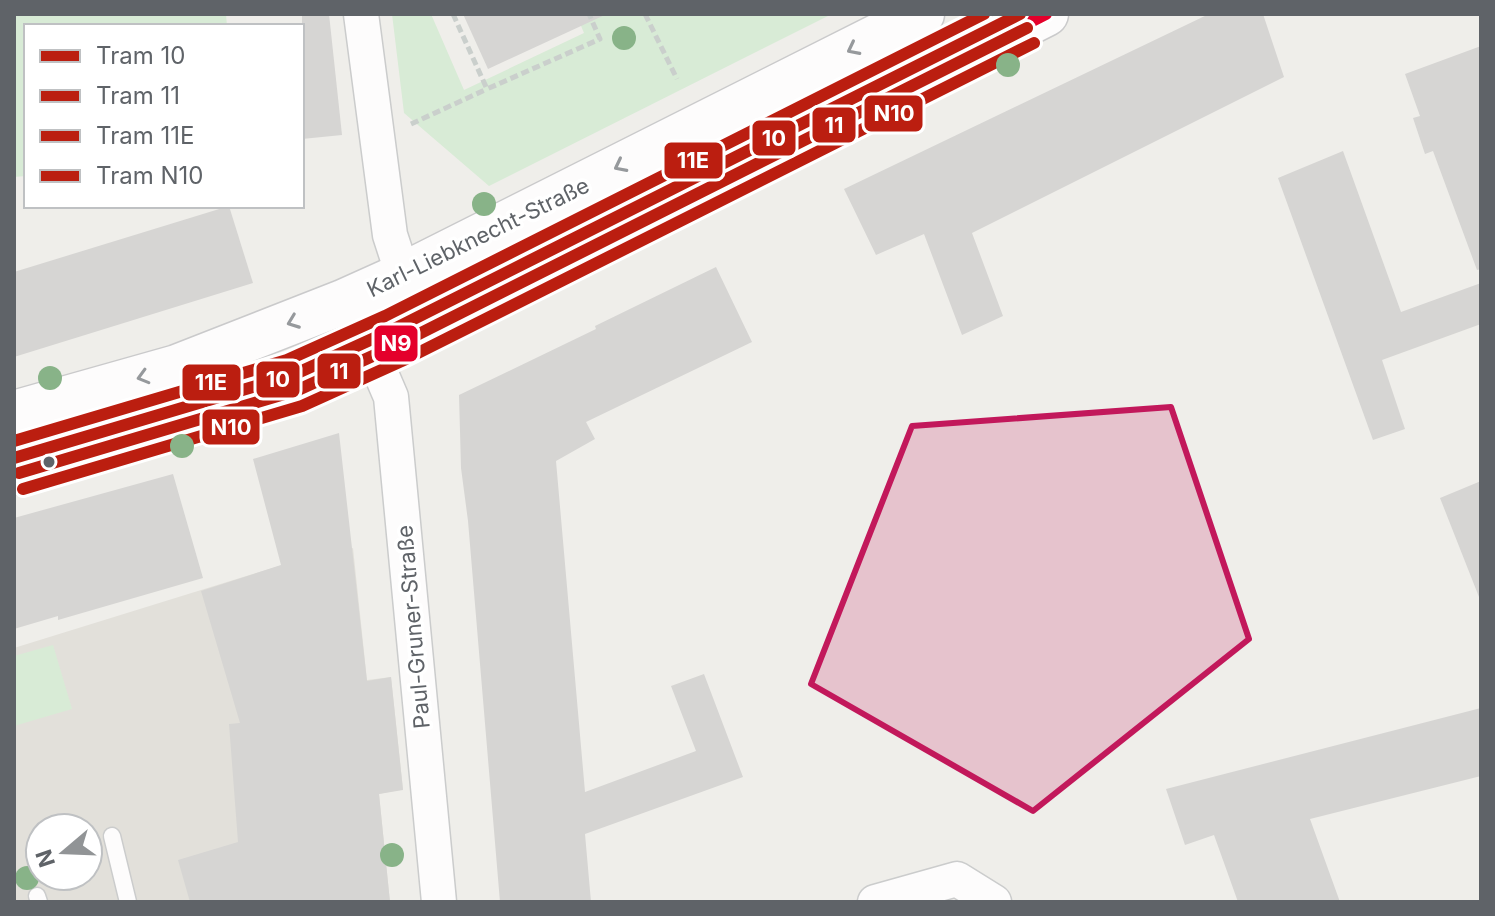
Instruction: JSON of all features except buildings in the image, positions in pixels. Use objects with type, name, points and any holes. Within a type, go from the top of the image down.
[{"type":"main road","name":"Karl-Liebknecht-Straße","points":[[14,413],[177,367],[343,302],[403,275],[922,14]]},
{"type":"main road","points":[[14,472],[192,420],[373,355],[1046,14]]},
{"type":"street","points":[[361,14],[390,235],[403,275]]},
{"type":"street","name":"Paul-Gruner-Straße","points":[[373,355],[391,397],[439,902]]},
{"type":"street","points":[[875,902],[957,879],[994,902]]},
{"type":"lane","points":[[112,836],[128,902]]},
{"type":"path","points":[[453,14],[487,89]]},
{"type":"path","points":[[450,105],[600,39],[589,14]]},
{"type":"path","points":[[645,14],[677,79]]},
{"type":"highlighted area","points":[[1171,407],[1249,639],[1033,811],[811,684],[912,426]]},
{"type":"shaded area","points":[[353,548],[367,680],[391,677],[403,789],[379,794],[390,902],[14,902],[14,648],[279,566]]},
{"type":"green space","points":[[14,14],[226,14],[227,24],[24,24],[24,176],[14,177]]},
{"type":"green space","points":[[392,14],[431,14],[464,90],[584,33],[576,14],[832,14],[489,186],[404,113]]},
{"type":"green space","points":[[53,645],[72,709],[14,726],[14,656]]},
{"type":"tram line","name":"11E","points":[[14,441],[287,360],[385,316],[984,14]]},
{"type":"tram line","name":"10","points":[[14,458],[293,375],[392,330],[1020,14]]},
{"type":"tram line","name":"11","points":[[19,473],[298,390],[399,344],[1027,28]]},
{"type":"tram line","name":"N10","points":[[23,489],[302,406],[406,359],[1034,43]]},
{"type":"transit line","name":"N9","points":[[14,472],[192,420],[373,355],[1046,14]]}]
